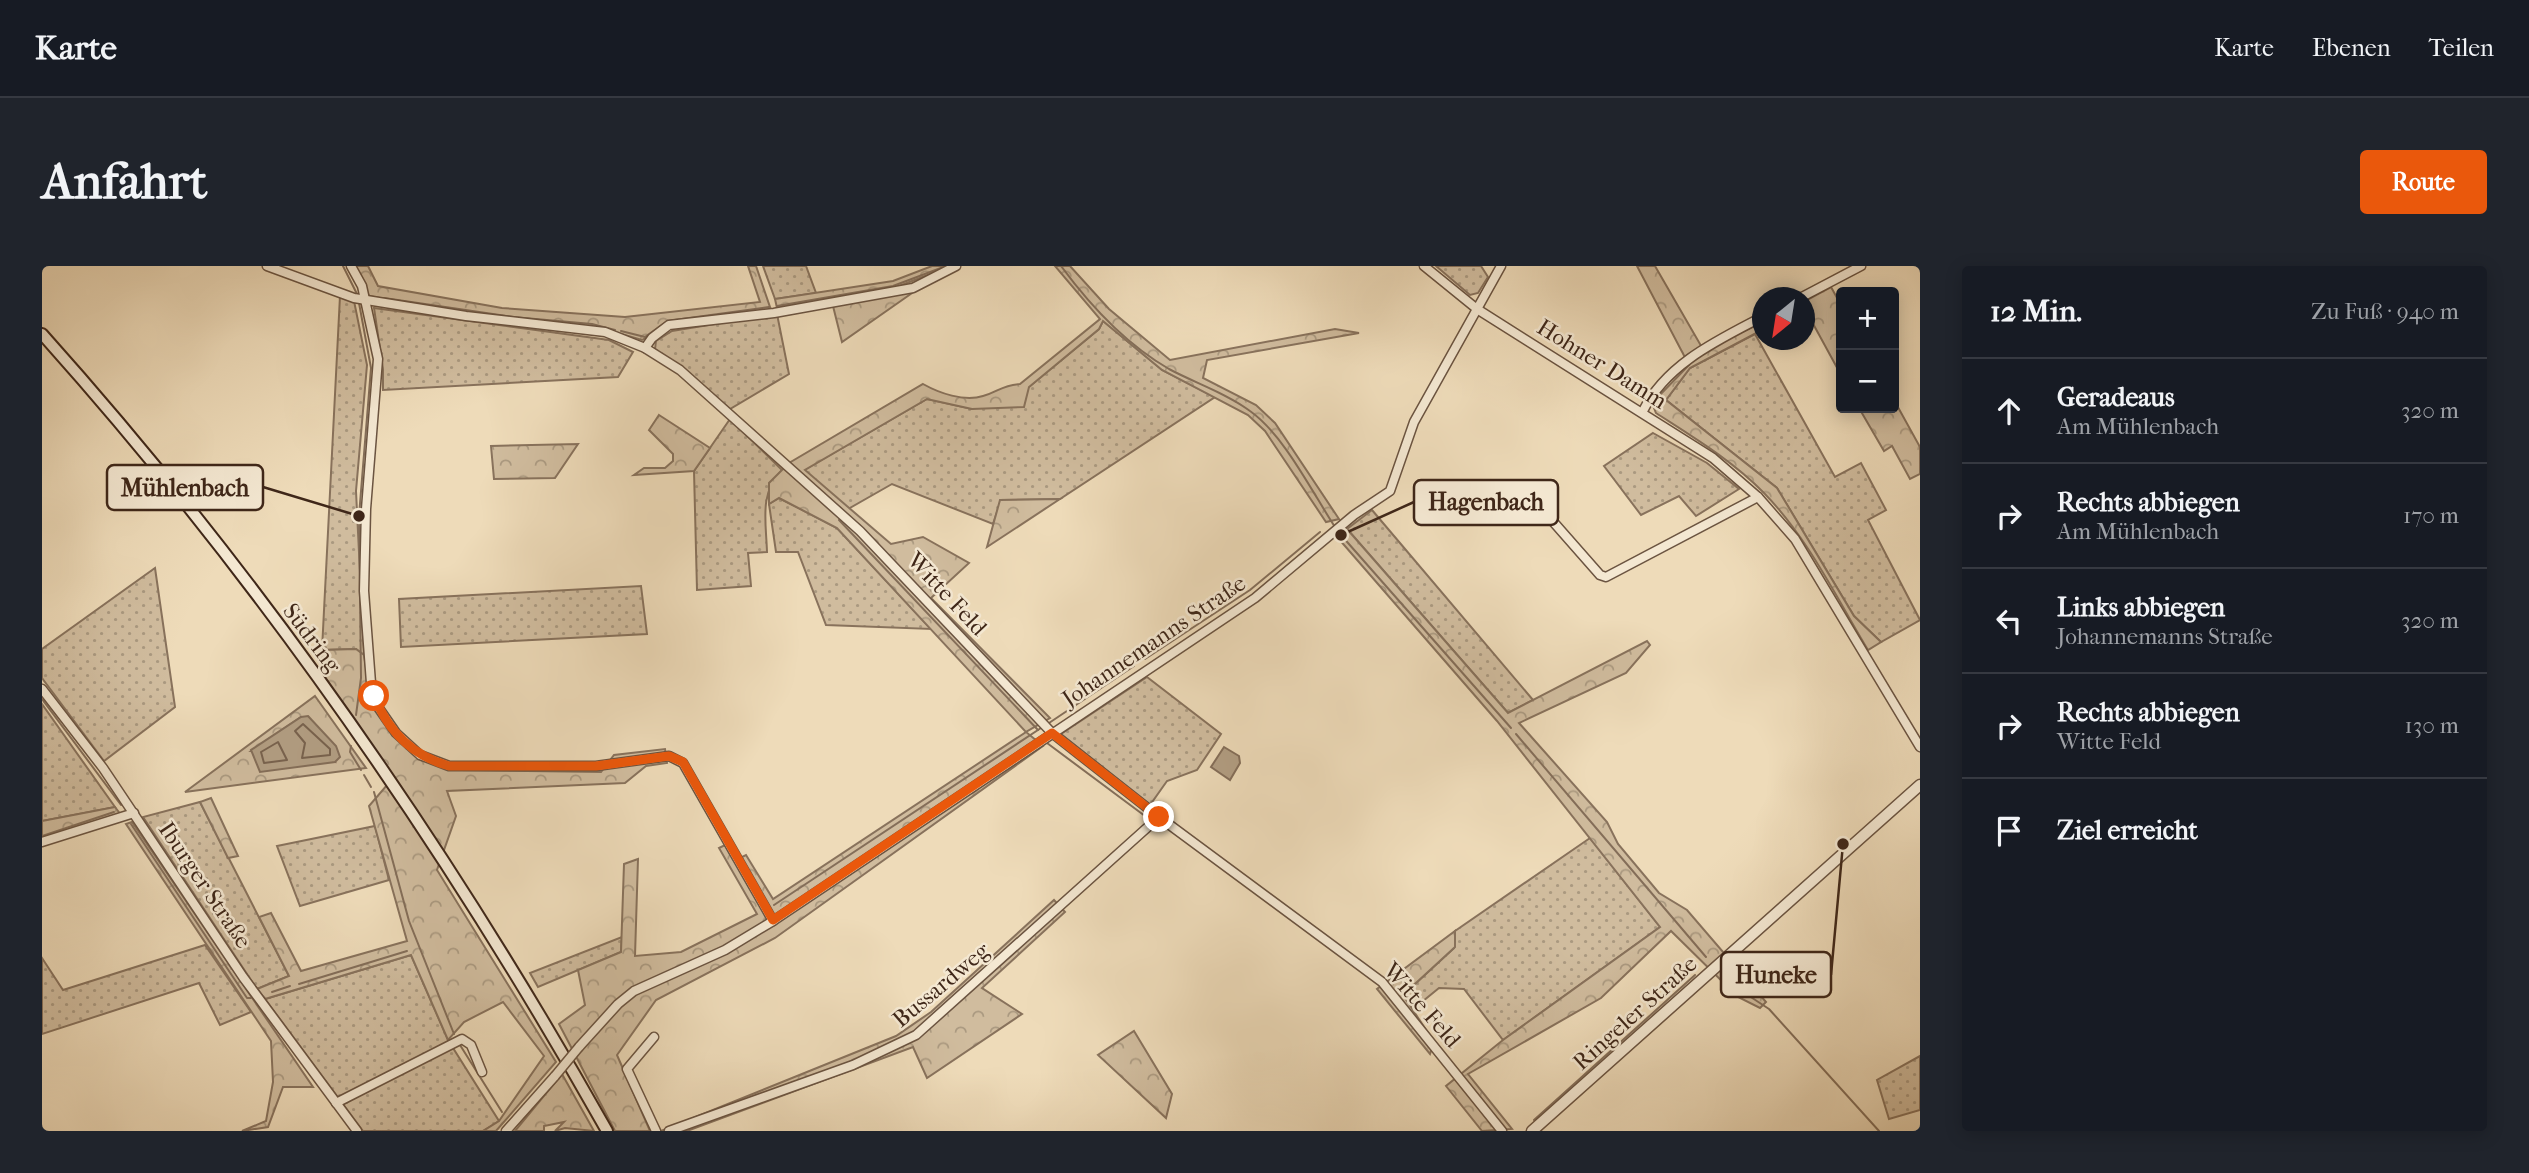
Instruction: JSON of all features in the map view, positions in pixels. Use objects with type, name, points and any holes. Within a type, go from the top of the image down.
[{"type":"main road","name":"Südring","points":[[42,334],[215,542],[351,726],[502,954],[607,1131]]},
{"type":"street","name":"Witte Feld","points":[[267,266],[366,300],[466,316],[605,332],[645,348],[680,370],[860,531],[1052,733],[1159,817],[1382,982],[1502,1131]]},
{"type":"street","points":[[351,266],[366,300],[378,359],[366,509],[366,641],[374,696],[384,719],[408,746],[435,762],[449,766],[596,766],[669,756],[683,762],[773,920]]},
{"type":"street","points":[[645,348],[652,338],[669,325],[755,316],[913,288],[956,266]]},
{"type":"street","name":"Hohner Damm","points":[[1424,266],[1477,309],[1643,411],[1713,458],[1758,497],[1795,539],[1920,747]]},
{"type":"street","name":"Johannemanns Straße","points":[[506,1131],[618,1004],[634,991],[725,950],[773,920],[1255,598],[1354,515],[1390,491],[1414,422],[1501,266]]},
{"type":"street","points":[[1815,290],[1861,266]]},
{"type":"street","points":[[1643,411],[1659,388],[1704,348],[1752,322]]},
{"type":"street","points":[[1549,517],[1600,575],[1606,577],[1758,497]]},
{"type":"street","name":"Iburger Straße","points":[[42,688],[134,813],[243,977],[357,1131]]},
{"type":"street","name":"Ringeler Straße","points":[[1532,1131],[1920,785]]},
{"type":"street","points":[[42,842],[134,813]]},
{"type":"street","name":"Bussardweg","points":[[669,1131],[853,1065],[916,1035],[1159,817]]},
{"type":"street","points":[[654,1037],[626,1069],[656,1131]]},
{"type":"street","points":[[337,1103],[461,1039],[471,1045],[482,1072]]},
{"type":"green space","points":[[353,266],[368,266],[378,286],[502,308],[625,317],[760,302],[748,266],[756,266],[771,310],[669,324],[642,340],[604,329],[465,313],[369,296]]},
{"type":"green space","points":[[763,266],[806,266],[816,293],[775,299]]},
{"type":"green space","points":[[932,266],[951,266],[894,288],[777,308],[775,299],[893,281]]},
{"type":"green space","points":[[1055,266],[1070,266],[1109,309],[1170,360],[1335,329],[1359,333],[1207,360],[1203,378],[1256,405],[1275,423],[1339,519],[1326,522],[1265,431],[1248,415],[1162,370],[1103,321],[1099,329],[1029,387],[1024,407],[972,409],[927,399],[805,470],[891,544],[923,537],[969,563],[931,598],[1050,718],[1026,732],[837,528],[779,498],[769,504],[769,483],[789,463],[923,384],[944,393],[976,398],[1020,384],[1100,319]]},
{"type":"green space","points":[[1436,266],[1481,266],[1488,277],[1478,293],[1470,295]]},
{"type":"green space","points":[[1637,266],[1655,266],[1704,351],[1752,327],[1752,335],[1690,368],[1666,400],[1777,488],[1854,616],[1881,642],[1868,650],[1808,548],[1764,493],[1726,460],[1656,413],[1652,403],[1689,365]]},
{"type":"green space","points":[[1831,287],[1836,296],[1836,366],[1815,327],[1815,296]]},
{"type":"green space","points":[[915,291],[842,342],[833,306]]},
{"type":"green space","points":[[340,296],[354,301],[367,365],[356,491],[364,655],[356,649],[322,650]]},
{"type":"green space","points":[[374,308],[609,340],[633,352],[618,377],[383,390],[383,369]]},
{"type":"green space","points":[[777,314],[789,374],[730,409],[655,349],[656,341],[672,331]]},
{"type":"green space","points":[[1103,321],[1162,370],[1215,397],[1060,499],[1001,500],[993,524],[892,484],[848,509],[804,470],[927,399],[972,409],[1029,387],[1099,329]]},
{"type":"green space","points":[[1752,336],[1752,350],[1764,350],[1835,477],[1861,463],[1886,510],[1868,520],[1920,620],[1881,642],[1854,616],[1777,488],[1666,400],[1690,368]]},
{"type":"green space","points":[[1899,409],[1920,447],[1920,474],[1910,479],[1892,446],[1884,451],[1862,413],[1899,413]]},
{"type":"green space","points":[[659,415],[710,448],[694,471],[634,475],[644,468],[665,468],[673,461],[673,454],[649,430]]},
{"type":"green space","points":[[730,419],[782,470],[770,488],[765,508],[767,552],[748,553],[751,586],[697,590],[694,471]]},
{"type":"green space","points":[[1653,433],[1707,463],[1739,489],[1696,516],[1679,496],[1641,515],[1604,466]]},
{"type":"green space","points":[[578,444],[555,478],[494,479],[491,446]]},
{"type":"green space","points":[[779,498],[837,528],[931,629],[826,625],[798,552],[776,552],[769,504]]},
{"type":"green space","points":[[1060,499],[987,547],[1000,500]]},
{"type":"green space","points":[[1372,510],[1533,700],[1508,713],[1347,529]]},
{"type":"green space","points":[[1347,529],[1508,713],[1647,641],[1650,645],[1626,673],[1519,723],[1607,822],[1618,844],[1659,893],[1687,910],[1766,1002],[1760,1008],[1738,997],[1671,931],[1601,998],[1468,1074],[1512,1129],[1482,1131],[1446,1086],[1503,1040],[1660,927],[1497,721],[1338,538]]},
{"type":"green space","points":[[155,568],[175,707],[104,761],[42,678],[42,649]]},
{"type":"green space","points":[[641,586],[647,634],[401,647],[399,599]]},
{"type":"green space","points":[[356,649],[364,655],[371,701],[392,734],[426,761],[461,770],[601,772],[614,755],[665,749],[667,763],[646,766],[625,783],[447,791],[456,816],[437,870],[556,1062],[496,1131],[483,1131],[499,1121],[544,1056],[503,1002],[464,1022],[448,1040],[411,955],[265,999],[257,989],[289,976],[259,917],[271,913],[301,971],[407,941],[369,806],[394,777],[321,674],[322,650]]},
{"type":"green space","points":[[1147,677],[1221,734],[1197,770],[1167,781],[1150,805],[1061,734]]},
{"type":"green space","points":[[315,696],[366,768],[185,792]],"holes":[[[301,717],[308,717],[335,762],[251,751]]]},
{"type":"green space","points":[[42,704],[115,807],[42,821]]},
{"type":"green space","points":[[1026,732],[1043,746],[775,938],[656,1000],[617,1055],[650,1131],[615,1131],[559,1024],[585,1005],[578,970],[621,952],[624,864],[638,859],[635,956],[681,952],[757,914],[719,848],[725,845],[734,861],[746,855],[773,899]]},
{"type":"green space","points":[[211,798],[238,856],[228,858],[200,802]]},
{"type":"green space","points":[[200,802],[289,976],[257,989],[143,817]]},
{"type":"green space","points":[[115,807],[121,815],[42,838],[42,821]]},
{"type":"green space","points":[[132,822],[313,1087],[283,1087],[268,1127],[242,1131],[266,1121],[273,1082],[271,1041],[126,824]]},
{"type":"green space","points":[[375,826],[389,880],[300,906],[277,846]]},
{"type":"green space","points":[[1590,838],[1660,927],[1503,1040],[1464,989],[1439,988],[1412,1010],[1402,996],[1454,948],[1455,931]]},
{"type":"green space","points":[[1054,900],[1065,912],[982,988],[1022,1014],[927,1078],[913,1047],[687,1131],[661,1131],[896,1036],[931,1012]]},
{"type":"green space","points":[[1455,931],[1455,947],[1403,995],[1434,1042],[1430,1054],[1377,989]]},
{"type":"green space","points":[[622,937],[621,952],[538,987],[530,973]]},
{"type":"green space","points":[[205,945],[251,1012],[220,1025],[199,983],[42,1034],[42,958],[63,990]]},
{"type":"green space","points":[[411,955],[448,1040],[499,1121],[483,1131],[363,1131],[265,999]]},
{"type":"green space","points":[[1134,1031],[1172,1094],[1166,1118],[1098,1055]]},
{"type":"green space","points":[[1920,1056],[1920,1110],[1889,1119],[1877,1080]]},
{"type":"green space","points":[[562,1074],[594,1131],[565,1128],[555,1131],[564,1122],[544,1126],[544,1131],[515,1131]]},
{"type":"water","points":[[308,716],[336,746],[340,757],[335,762],[260,772],[251,750],[301,717]]},
{"type":"water","points":[[1224,747],[1239,756],[1240,763],[1230,780],[1211,767]]},
{"type":"waterway","points":[[343,266],[357,294]]},
{"type":"waterway","points":[[777,306],[893,286],[946,266]]},
{"type":"waterway","points":[[1061,266],[1096,309],[1138,348],[1169,369],[1221,393],[1262,421],[1286,449],[1335,527]]},
{"type":"waterway","points":[[384,298],[513,317],[592,324],[615,330]]},
{"type":"waterway","points":[[356,715],[361,678],[359,516],[371,368],[359,303]]},
{"type":"waterway","points":[[621,331],[645,337],[667,321],[769,307]]},
{"type":"waterway","points":[[839,520],[1038,730]]},
{"type":"waterway","points":[[1145,659],[1250,590],[1320,532]]},
{"type":"waterway","points":[[1341,535],[1511,728]]},
{"type":"waterway","points":[[1049,723],[1134,666]]},
{"type":"waterway","points":[[42,699],[121,805]]},
{"type":"waterway","points":[[774,905],[1041,728]]},
{"type":"waterway","points":[[1516,734],[1706,957]]},
{"type":"waterway","points":[[1047,743],[1149,819]]},
{"type":"waterway","points":[[351,746],[350,752],[361,770]]},
{"type":"waterway","points":[[364,775],[371,787]]},
{"type":"waterway","points":[[374,792],[409,921],[454,1034]]},
{"type":"waterway","points":[[42,836],[114,812]]},
{"type":"waterway","points":[[131,824],[247,998],[251,998]]},
{"type":"waterway","points":[[299,984],[407,951]]},
{"type":"waterway","points":[[1721,971],[1734,986],[1769,1009],[1879,1131]]},
{"type":"waterway","points":[[1534,1120],[1695,975]]},
{"type":"waterway","points":[[272,992],[290,986]]},
{"type":"waterway","points":[[460,1045],[502,1112]]},
{"type":"place","name":"Mühlenbach","points":[[359,516]]},
{"type":"place","name":"Hagenbach","points":[[1341,535]]},
{"type":"place","name":"Huneke","points":[[1843,844]]},
{"type":"route","points":[[374,696],[384,719],[408,746],[420,755],[449,766],[596,766],[669,756],[683,762],[773,920],[1052,733],[1159,817]]}]
